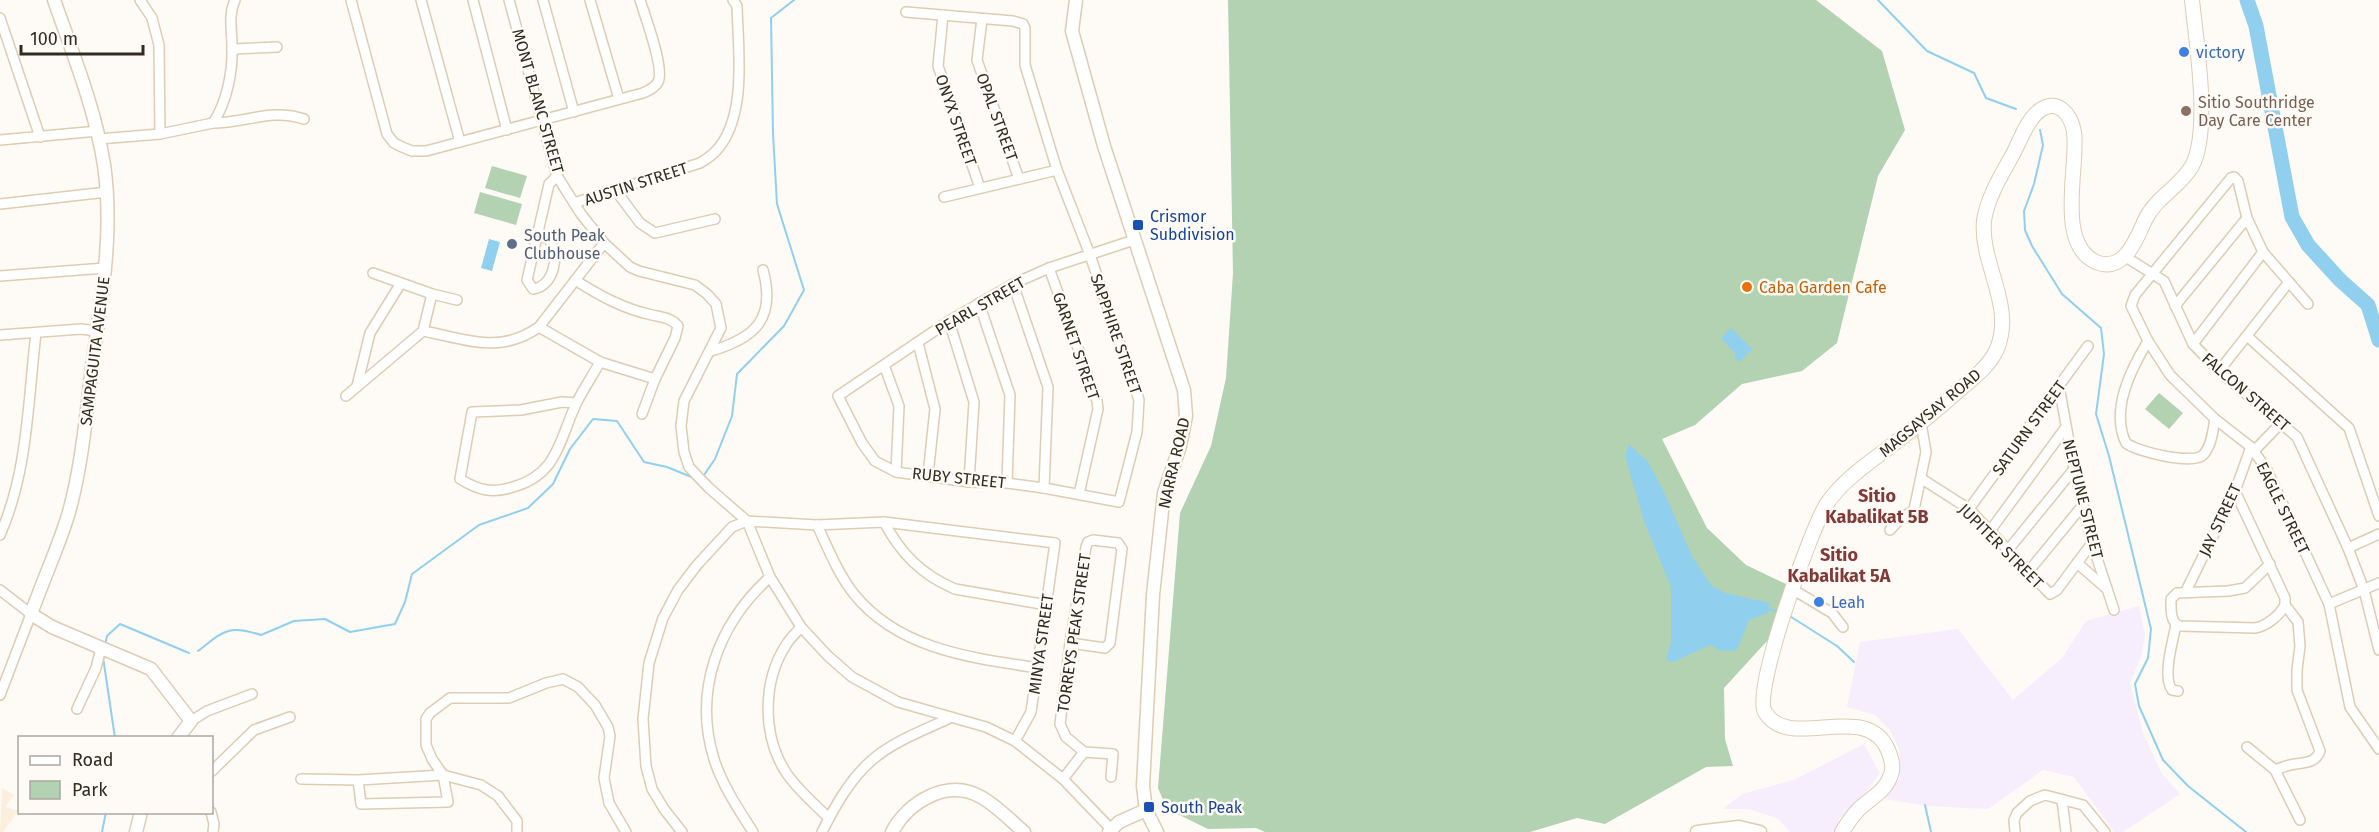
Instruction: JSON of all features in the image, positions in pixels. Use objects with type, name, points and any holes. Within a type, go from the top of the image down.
[{"type":"main road","points":[[2124,256],[2136,242],[2153,206],[2179,182],[2193,165],[2200,144],[2202,118],[2192,0]]},
{"type":"main road","name":"MAGSAYSAY ROAD","points":[[1842,832],[1861,807],[1878,795],[1886,785],[1891,773],[1890,755],[1884,742],[1863,727],[1798,729],[1783,726],[1765,712],[1762,705],[1765,682],[1792,589],[1812,532],[1832,497],[1848,479],[1921,423],[1977,375],[1996,352],[2002,317],[1987,254],[1984,220],[2008,163],[2028,125],[2041,109],[2060,107],[2070,118],[2073,129],[2073,225],[2082,249],[2090,258],[2101,263],[2118,260],[2124,256]]},
{"type":"street","name":"SAMPAGUITA AVENUE","points":[[0,695],[68,514],[75,489],[84,433],[108,231],[107,192],[98,135],[84,86],[54,0]]},
{"type":"street","points":[[140,0],[152,18],[159,45],[160,134]]},
{"type":"street","points":[[213,123],[223,103],[232,49],[230,13],[235,0]]},
{"type":"street","points":[[351,0],[387,134],[394,143],[412,151],[426,151],[652,89],[660,75],[640,0]]},
{"type":"street","points":[[421,0],[460,142]]},
{"type":"street","points":[[473,0],[507,130]]},
{"type":"street","name":"MONT BLANC STREET","points":[[509,0],[557,176],[574,203],[604,243],[630,267],[695,285],[716,304],[721,328],[711,351],[694,377],[684,401],[681,426],[688,467],[747,520],[770,577],[801,627],[828,656],[852,677],[898,702],[986,727],[1015,741],[1063,779],[1110,830]]},
{"type":"street","points":[[543,0],[574,112]]},
{"type":"street","points":[[590,0],[619,99]]},
{"type":"street","name":"NARRA ROAD","points":[[1076,0],[1072,32],[1104,146],[1184,390],[1186,416],[1180,446],[1164,493],[1153,595],[1143,786],[1146,810],[1157,832]]},
{"type":"street","name":"AUSTIN STREET","points":[[574,203],[700,163],[715,152],[726,136],[734,115],[739,90],[738,2]]},
{"type":"street","points":[[906,12],[982,19]]},
{"type":"street","name":"ONYX STREET","points":[[943,15],[938,66],[980,188]]},
{"type":"street","points":[[0,18],[40,137]]},
{"type":"street","name":"SAPPHIRE STREET","points":[[982,19],[1017,22],[1025,28],[1025,65],[1057,170],[1090,255],[1139,400],[1137,432],[1119,502]]},
{"type":"street","name":"OPAL STREET","points":[[982,19],[977,60],[1019,179]]},
{"type":"street","points":[[232,49],[277,47]]},
{"type":"street","points":[[0,140],[160,134],[213,123],[277,114],[304,119]]},
{"type":"street","points":[[944,197],[1057,170]]},
{"type":"street","points":[[538,237],[548,238],[552,242],[554,264],[545,284],[533,289],[528,280],[549,184],[557,176]]},
{"type":"street","points":[[2153,273],[2231,178],[2236,178],[2247,218],[2263,252],[2308,304]]},
{"type":"street","points":[[616,190],[640,223],[647,230],[655,233],[715,219]]},
{"type":"street","points":[[0,204],[107,192]]},
{"type":"street","points":[[2175,306],[2247,218]]},
{"type":"street","name":"PEARL STREET","points":[[838,396],[950,321],[1013,284],[1049,268],[1134,240]]},
{"type":"street","points":[[423,331],[499,344],[512,342],[540,327],[604,243]]},
{"type":"street","points":[[2193,344],[2263,252]]},
{"type":"street","name":"FALCON STREET","points":[[2124,256],[2153,273],[2168,286],[2193,344],[2219,371],[2297,437],[2348,548],[2364,590],[2379,650]]},
{"type":"street","points":[[0,276],[105,268]]},
{"type":"street","name":"GARNET STREET","points":[[1049,268],[1097,401],[1098,410],[1079,494]]},
{"type":"street","points":[[711,351],[743,338],[756,329],[764,318],[768,301],[762,270]]},
{"type":"street","points":[[373,273],[432,294],[457,300]]},
{"type":"street","name":"EAGLE STREET","points":[[2153,273],[2131,302],[2132,310],[2148,341],[2170,375],[2252,449],[2267,470],[2329,604],[2350,707],[2379,748]]},
{"type":"street","points":[[576,280],[603,298],[636,311],[673,320],[678,326],[642,414]]},
{"type":"street","points":[[2219,371],[2289,282]]},
{"type":"street","points":[[357,386],[370,333],[400,283]]},
{"type":"street","points":[[1013,284],[1048,387],[1044,488]]},
{"type":"street","points":[[346,396],[423,331],[432,294]]},
{"type":"street","points":[[979,303],[1010,395],[1007,483]]},
{"type":"street","points":[[950,321],[974,402],[969,482]]},
{"type":"street","points":[[540,327],[600,362],[655,379]]},
{"type":"street","points":[[0,334],[81,329],[97,331]]},
{"type":"street","points":[[0,535],[15,499],[36,333]]},
{"type":"street","points":[[2247,336],[2349,428],[2379,516]]},
{"type":"street","points":[[2148,341],[2137,359],[2121,400],[2121,421],[2126,443],[2136,449],[2195,459],[2202,456],[2207,449],[2215,418]]},
{"type":"street","points":[[918,343],[935,409],[928,475]]},
{"type":"street","name":"SATURN STREET","points":[[1969,509],[2088,346]]},
{"type":"street","points":[[576,403],[562,402],[521,410],[472,412],[460,478],[476,489],[503,490],[530,482],[547,468],[564,439],[576,403],[600,362]]},
{"type":"street","points":[[884,365],[900,406],[896,472]]},
{"type":"street","name":"NEPTUNE STREET","points":[[2059,386],[2074,469],[2092,543],[2114,610]]},
{"type":"street","name":"RUBY STREET","points":[[838,396],[862,443],[875,461],[896,472],[969,482],[1007,483],[1119,502]]},
{"type":"street","points":[[1890,530],[1900,519],[1913,512],[1922,479],[1926,452],[1921,423]]},
{"type":"street","points":[[2252,449],[2281,423]]},
{"type":"street","points":[[1990,531],[2066,427]]},
{"type":"street","name":"JAY STREET","points":[[2176,625],[2170,610],[2171,599],[2177,593],[2186,591],[2235,490],[2252,449]]},
{"type":"street","points":[[2008,550],[2074,469]]},
{"type":"street","name":"JUPITER STREET","points":[[1922,479],[1969,509],[2050,594],[2057,590],[2077,563]]},
{"type":"street","points":[[2178,691],[2172,690],[2167,677],[2176,625],[2260,627],[2282,611],[2285,604],[2285,598],[2235,490]]},
{"type":"street","points":[[2028,572],[2083,505]]},
{"type":"street","points":[[682,832],[652,789],[646,766],[643,719],[649,663],[663,618],[678,590],[732,527],[747,520],[817,525],[884,522],[895,542],[909,560],[942,584],[955,589],[1047,605]]},
{"type":"street","name":"MINYA STREET","points":[[884,522],[1055,543],[1030,712],[1015,741]]},
{"type":"street","points":[[817,525],[838,569],[854,594],[890,625],[922,643],[958,655],[1038,668]]},
{"type":"street","points":[[2348,548],[2379,534]]},
{"type":"street","name":"TORREYS PEAK STREET","points":[[1070,643],[1105,648],[1110,643],[1122,549],[1118,543],[1093,540],[1088,542],[1070,643],[1060,724],[1066,737],[1084,752]]},
{"type":"street","points":[[2092,543],[2077,563],[2108,590]]},
{"type":"street","points":[[2186,591],[2228,591],[2245,588],[2270,564]]},
{"type":"street","points":[[753,832],[714,761],[706,727],[706,689],[715,657],[727,629],[753,593],[770,577]]},
{"type":"street","points":[[2329,604],[2379,583]]},
{"type":"street","points":[[1792,589],[1832,613],[1843,627]]},
{"type":"street","points":[[0,590],[52,627],[151,669],[192,721]]},
{"type":"street","points":[[2276,770],[2312,760],[2318,757],[2320,752],[2297,690],[2300,646],[2298,622],[2285,604]]},
{"type":"street","points":[[801,627],[786,645],[770,688],[770,733],[776,753],[786,772],[810,801],[829,818]]},
{"type":"street","points":[[77,710],[106,651]]},
{"type":"street","points":[[358,780],[361,804],[448,802],[443,775],[426,745],[426,719],[436,707],[450,698],[509,698],[546,683],[563,680],[578,687],[594,705],[608,727],[610,736],[603,778],[609,803],[626,832]]},
{"type":"street","points":[[180,736],[192,721],[207,711],[252,694]]},
{"type":"street","points":[[213,770],[254,730],[290,717]]},
{"type":"street","points":[[822,832],[840,798],[872,760],[910,736],[950,718]]},
{"type":"street","points":[[2247,747],[2276,770],[2300,820]]},
{"type":"street","points":[[1063,779],[1084,752],[1113,754],[1111,777]]},
{"type":"street","points":[[301,779],[358,780],[443,775],[481,785],[498,796],[517,821],[517,832]]},
{"type":"street","points":[[892,832],[906,810],[932,795],[946,791],[979,796],[1024,832]]},
{"type":"street","points":[[2015,832],[2014,820],[2017,813],[2030,801],[2045,795],[2086,807],[2105,832]]},
{"type":"street","points":[[901,832],[904,824],[920,808],[946,798],[962,798],[975,802],[1014,832]]},
{"type":"street","points":[[2062,800],[2066,832]]},
{"type":"street","points":[[1110,830],[1131,816],[1146,810]]},
{"type":"street","points":[[136,832],[141,814]]},
{"type":"street","points":[[211,814],[213,832]]},
{"type":"street","points":[[1697,832],[1739,827],[1760,832]]},
{"type":"shaded area","points":[[2139,606],[2145,636],[2141,657],[2130,683],[2143,733],[2162,774],[2180,794],[2123,832],[2114,832],[2074,777],[2043,770],[1988,809],[1928,806],[1884,799],[1900,778],[1899,749],[1890,730],[1875,715],[1847,707],[1860,642],[1958,629],[2013,700],[2062,658],[2086,621]]},
{"type":"shaded area","points":[[1864,744],[1880,773],[1847,817],[1840,817],[1838,822],[1841,824],[1837,832],[1790,832],[1779,819],[1749,809],[1723,809],[1742,794],[1794,780]]},
{"type":"shaded area","points":[[2,788],[14,795],[5,807],[18,811],[3,832],[0,832]]},
{"type":"green space","points":[[1228,0],[1816,0],[1882,51],[1905,130],[1878,176],[1837,343],[1802,371],[1742,384],[1695,425],[1662,439],[1707,528],[1746,565],[1786,584],[1768,640],[1724,688],[1725,739],[1733,766],[1706,767],[1605,824],[1577,818],[1530,832],[1265,832],[1256,828],[1208,829],[1167,809],[1158,788],[1180,513],[1211,446],[1226,378],[1233,273]]},
{"type":"green space","points":[[492,166],[527,176],[520,198],[485,188]]},
{"type":"green space","points":[[480,192],[522,204],[516,225],[474,213]]},
{"type":"green space","points":[[2159,393],[2183,413],[2169,429],[2145,409]]},
{"type":"water","points":[[489,239],[500,242],[492,271],[481,268]]},
{"type":"water","points":[[1731,328],[1752,349],[1739,362],[1734,357],[1736,354],[1721,338]]},
{"type":"water","points":[[1629,444],[1648,462],[1693,558],[1711,585],[1725,593],[1770,603],[1768,613],[1749,620],[1737,650],[1722,651],[1710,645],[1673,662],[1666,660],[1671,643],[1671,587],[1644,521],[1625,456]]},
{"type":"waterway","points":[[702,478],[715,459],[732,416],[737,374],[784,326],[804,290],[777,204],[773,134],[771,18],[794,0]]},
{"type":"waterway","points":[[1878,0],[1927,51],[1974,73],[1986,98],[2016,109]]},
{"type":"waterway","points":[[2247,0],[2256,26],[2292,217],[2308,245],[2340,280],[2368,305],[2379,340]]},
{"type":"waterway","points":[[2040,130],[2043,145],[2034,184],[2024,211],[2025,230],[2032,246],[2062,294],[2101,328],[2104,354],[2096,414],[2109,456],[2151,629],[2148,658],[2135,684],[2139,706],[2163,760],[2188,786],[2246,832]]},
{"type":"waterway","points":[[198,651],[227,631],[241,630],[261,635],[294,621],[325,619],[350,632],[395,624],[405,602],[412,574],[479,525],[528,508],[553,484],[570,449],[593,419],[617,421],[644,462],[667,467],[694,478]]},
{"type":"waterway","points":[[1768,609],[1780,612]]},
{"type":"waterway","points":[[1788,615],[1837,646],[1854,662]]},
{"type":"waterway","points":[[105,645],[107,636],[120,624],[189,653]]},
{"type":"waterway","points":[[103,657],[115,736]]},
{"type":"waterway","points":[[1925,805],[1931,832]]},
{"type":"waterway","points":[[102,832],[106,814]]},
{"type":"place","name":"victory","points":[[2184,52]]},
{"type":"place","name":"Sitio Southridge Day Care Center","points":[[2186,111]]},
{"type":"place","name":"Crismor Subdivision","points":[[1138,225]]},
{"type":"place","name":"South Peak Clubhouse","points":[[512,244]]},
{"type":"place","name":"Caba Garden Cafe","points":[[1747,287]]},
{"type":"place","name":"Leah","points":[[1819,602]]},
{"type":"place","name":"South Peak","points":[[1149,807]]},
{"type":"district","name":"Sitio Kabalikat 5B","points":[[1877,506]]},
{"type":"district","name":"Sitio Kabalikat 5A","points":[[1839,565]]}]
